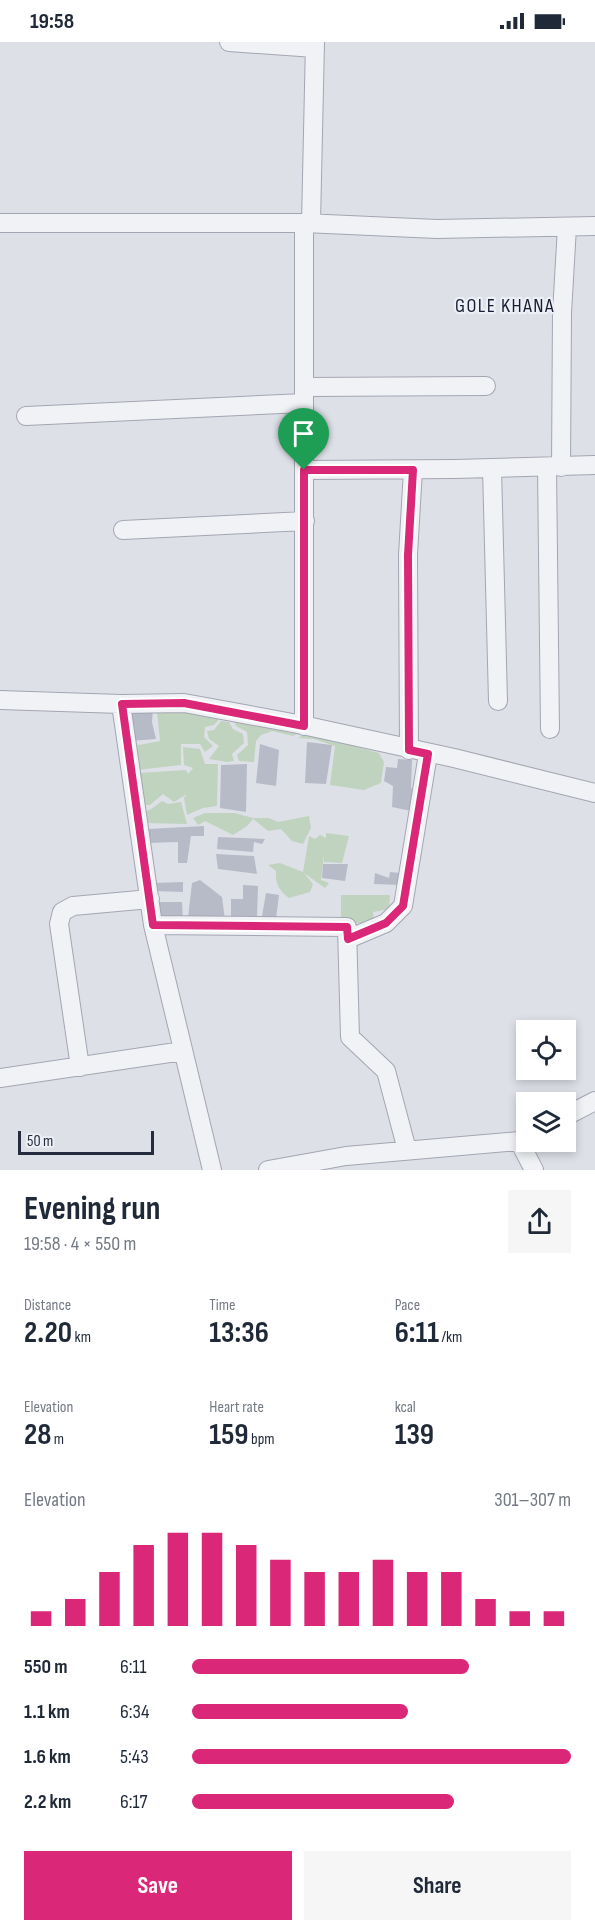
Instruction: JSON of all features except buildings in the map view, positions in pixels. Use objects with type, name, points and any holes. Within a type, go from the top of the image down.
[{"type":"street","points":[[229,42],[315,45],[304,395],[304,726]]},
{"type":"street","points":[[0,223],[308,223],[437,229],[595,226]]},
{"type":"street","points":[[550,729],[554,467],[567,227]]},
{"type":"street","points":[[26,416],[304,395],[486,386]]},
{"type":"street","points":[[304,470],[413,470],[595,465]]},
{"type":"street","points":[[492,468],[498,701]]},
{"type":"street","points":[[409,750],[408,555],[413,470]]},
{"type":"street","points":[[123,530],[305,521]]},
{"type":"street","points":[[0,700],[122,704],[184,703],[454,758],[595,793]]},
{"type":"street","points":[[122,704],[153,925],[212,1170]]},
{"type":"street","points":[[348,939],[386,923],[403,906],[428,754]]},
{"type":"street","points":[[80,1066],[59,924],[62,912],[73,906],[150,899]]},
{"type":"street","points":[[153,925],[347,927],[350,1037],[386,1071],[407,1150]]},
{"type":"street","points":[[0,1078],[183,1051]]},
{"type":"street","points":[[576,1111],[595,1101]]},
{"type":"street","points":[[268,1170],[346,1156],[516,1140]]},
{"type":"street","points":[[528,1152],[534,1170]]},
{"type":"green space","points":[[191,709],[302,731],[293,736],[272,731],[261,735],[256,741],[254,762],[239,761],[237,755],[248,745],[247,732],[236,726],[233,718],[221,717],[214,725],[205,727],[204,737],[213,746],[205,752],[200,744],[181,744],[181,765],[137,770],[133,746],[160,741],[157,712]]},
{"type":"green space","points":[[221,721],[229,722],[233,729],[243,734],[244,743],[232,754],[234,761],[209,759],[219,746],[209,739],[207,731],[214,730]]},
{"type":"green space","points":[[307,733],[379,753],[384,762],[381,783],[364,790],[330,785],[335,746],[314,739],[298,738]]},
{"type":"green space","points":[[183,747],[200,749],[205,764],[218,764],[217,806],[203,808],[187,815],[184,798],[187,794],[174,802],[163,794],[150,805],[125,804],[127,791],[124,774],[186,770],[188,774],[193,768],[184,765]]},
{"type":"green space","points":[[162,801],[168,804],[181,802],[187,824],[144,823],[144,812]]},
{"type":"green space","points":[[205,813],[235,813],[253,818],[269,818],[278,822],[309,816],[311,828],[303,844],[292,841],[281,829],[268,831],[253,819],[233,835],[205,821],[198,825],[193,818]]},
{"type":"green space","points":[[326,833],[349,836],[342,863],[324,862],[324,855],[321,880],[329,883],[325,888],[304,873],[313,884],[310,892],[289,898],[278,886],[276,871],[268,865],[280,863],[303,872],[309,836],[315,839],[320,835],[326,838]]},
{"type":"green space","points":[[341,895],[390,895],[389,909],[373,912],[374,923],[341,923]]},
{"type":"district","name":"GOLE KHANA","points":[[505,306]]},
{"type":"route","points":[[304,470],[413,470],[408,555],[409,750],[428,754],[403,906],[386,923],[348,939],[347,927],[153,925],[122,704],[184,703],[304,726],[304,470]]}]
